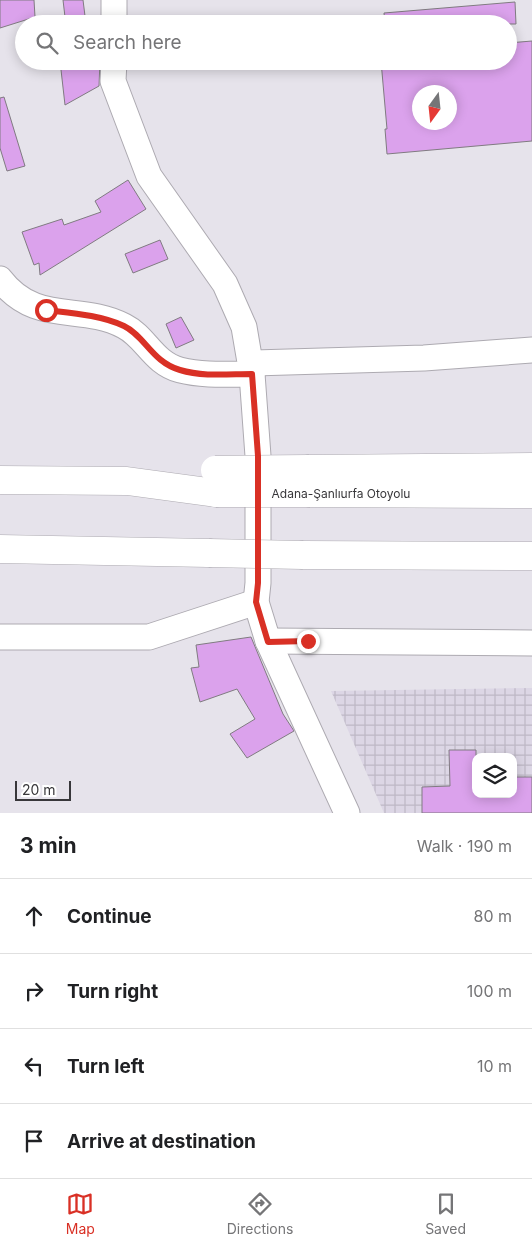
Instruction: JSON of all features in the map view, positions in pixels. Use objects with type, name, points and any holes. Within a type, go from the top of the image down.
[{"type":"highway","points":[[310,481],[532,467]]},
{"type":"highway","name":"Adana-Şanlıurfa Otoyolu","points":[[0,480],[310,481],[532,494]]},
{"type":"highway","points":[[0,549],[303,556],[532,556]]},
{"type":"street","points":[[114,0],[114,15]]},
{"type":"street","points":[[114,70],[113,80],[149,176],[225,284],[244,327],[251,368],[258,456],[258,583],[256,602],[268,642],[347,813]]},
{"type":"street","points":[[0,279],[20,301],[46,310],[75,314],[125,326],[160,361],[179,370],[199,374],[251,368],[532,350]]},
{"type":"street","points":[[0,637],[149,637],[256,602]]},
{"type":"street","points":[[268,642],[532,643]]},
{"type":"shaded area","points":[[532,688],[532,813],[384,813],[331,691]]},
{"type":"building","points":[[0,0],[34,0],[35,15],[15,15],[15,23],[0,28]]},
{"type":"building","points":[[63,0],[83,0],[85,15],[65,15]]},
{"type":"building","points":[[515,2],[516,15],[384,15],[384,13]]},
{"type":"building","points":[[532,41],[532,141],[387,154],[385,129],[387,129],[382,70],[517,70],[517,42]]},
{"type":"building","points":[[61,70],[100,70],[99,86],[65,105]]},
{"type":"building","points":[[4,97],[25,166],[7,171],[0,148],[0,98]]},
{"type":"building","points":[[128,180],[146,209],[40,275],[39,263],[34,265],[22,232],[62,219],[64,225],[101,212],[95,201]]},
{"type":"building","points":[[160,240],[168,259],[133,273],[125,254]]},
{"type":"building","points":[[181,317],[194,340],[176,348],[166,324]]},
{"type":"building","points":[[251,637],[283,714],[294,731],[247,758],[230,734],[255,719],[237,689],[200,702],[191,668],[199,667],[196,645]]},
{"type":"building","points":[[449,750],[476,750],[476,753],[472,753],[472,798],[517,798],[517,777],[532,777],[532,813],[422,813],[422,787],[450,786]]},
{"type":"route","points":[[46,310],[75,314],[125,326],[160,361],[179,370],[199,374],[252,374],[258,456],[258,583],[256,602],[268,642],[308,641]]}]
